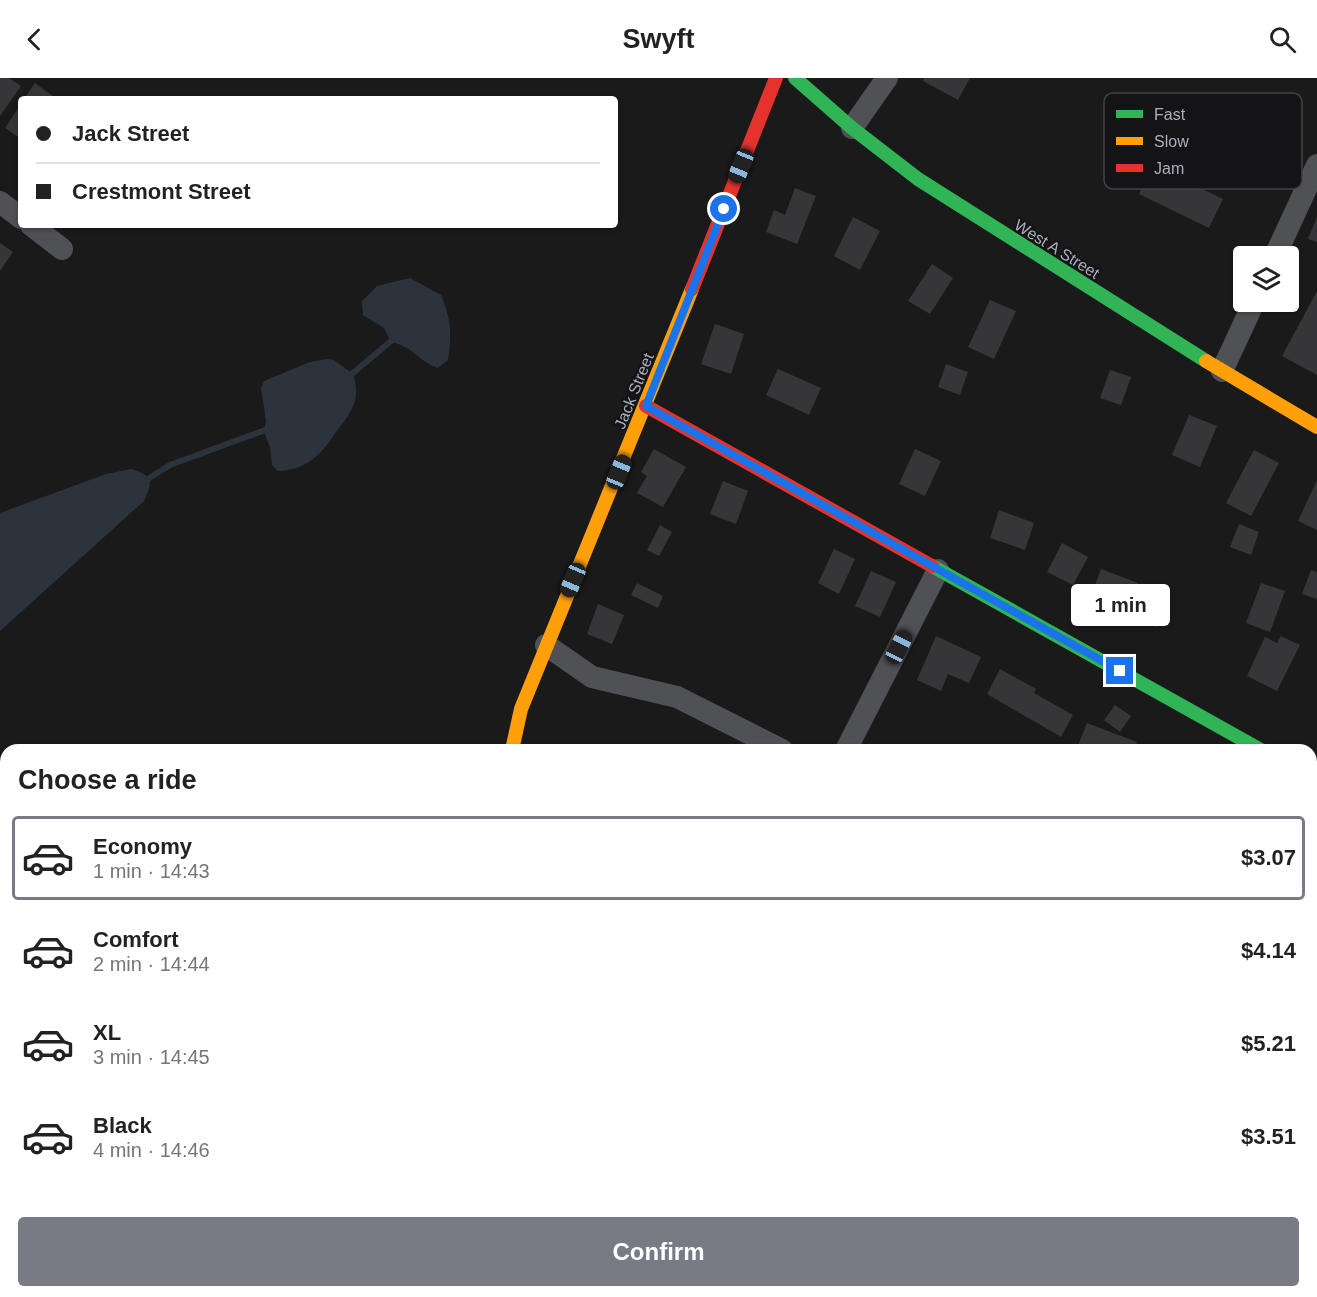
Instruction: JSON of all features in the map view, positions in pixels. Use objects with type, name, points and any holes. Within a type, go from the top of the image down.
[{"type":"street","name":"Jack Street","points":[[513,744],[521,709],[546,645],[646,406],[776,78]]},
{"type":"street","name":"West A Street","points":[[795,78],[852,128],[918,179],[1222,371],[1317,427]]},
{"type":"street","points":[[852,128],[887,78]]},
{"type":"street","points":[[1280,246],[1317,165]]},
{"type":"street","points":[[0,202],[18,216]]},
{"type":"street","points":[[35,228],[62,249]]},
{"type":"street","points":[[1222,371],[1249,312]]},
{"type":"street","points":[[646,406],[1250,744]]},
{"type":"street","points":[[849,744],[938,570]]},
{"type":"street","points":[[546,645],[592,677],[677,697],[770,744]]},
{"type":"shaded area","points":[[410,278],[441,295],[447,311],[450,335],[448,360],[438,368],[405,347],[391,342],[384,328],[363,315],[362,301],[377,286]]},
{"type":"shaded area","points":[[334,360],[353,374],[356,394],[352,409],[316,457],[295,469],[278,471],[272,465],[270,447],[264,432],[266,421],[261,388],[264,381],[310,362]]},
{"type":"shaded area","points":[[131,469],[144,474],[149,480],[149,489],[144,501],[0,631],[0,513],[106,474]]},
{"type":"building","points":[[0,78],[9,78],[21,86],[0,116]]},
{"type":"building","points":[[924,78],[970,78],[958,100],[923,81]]},
{"type":"building","points":[[35,83],[53,96],[26,96]]},
{"type":"building","points":[[18,108],[18,137],[5,128]]},
{"type":"building","points":[[795,188],[816,196],[797,244],[766,232],[774,210],[785,215]]},
{"type":"building","points":[[1141,189],[1202,189],[1223,199],[1209,228],[1139,194]]},
{"type":"building","points":[[853,217],[880,231],[860,270],[834,256]]},
{"type":"building","points":[[1317,217],[1317,242],[1308,239]]},
{"type":"building","points":[[0,243],[13,252],[0,271]]},
{"type":"building","points":[[932,264],[953,278],[930,314],[908,301]]},
{"type":"building","points":[[1317,291],[1317,375],[1282,356]]},
{"type":"building","points":[[990,300],[1016,311],[994,359],[968,347]]},
{"type":"building","points":[[715,324],[744,334],[731,374],[701,364]]},
{"type":"building","points":[[946,364],[968,372],[960,395],[938,387]]},
{"type":"building","points":[[778,369],[821,388],[809,415],[766,395]]},
{"type":"building","points":[[1110,370],[1131,377],[1121,405],[1100,398]]},
{"type":"building","points":[[1189,415],[1217,426],[1200,467],[1172,455]]},
{"type":"building","points":[[654,449],[686,467],[663,507],[637,493],[647,476],[641,472]]},
{"type":"building","points":[[915,449],[941,461],[925,496],[899,484]]},
{"type":"building","points":[[1254,450],[1279,463],[1251,516],[1226,503]]},
{"type":"building","points":[[1317,480],[1317,530],[1298,521]]},
{"type":"building","points":[[723,481],[748,491],[736,524],[710,514]]},
{"type":"building","points":[[999,510],[1034,523],[1025,550],[990,538]]},
{"type":"building","points":[[1239,524],[1259,532],[1251,555],[1230,547]]},
{"type":"building","points":[[660,525],[672,532],[659,556],[647,550]]},
{"type":"building","points":[[1062,543],[1088,557],[1073,585],[1047,572]]},
{"type":"building","points":[[834,549],[855,559],[839,594],[818,583]]},
{"type":"building","points":[[1101,569],[1138,583],[1136,589],[1167,600],[1156,627],[1089,601]]},
{"type":"building","points":[[1311,570],[1317,572],[1317,599],[1302,594]]},
{"type":"building","points":[[871,571],[896,582],[880,617],[855,606]]},
{"type":"building","points":[[637,583],[663,596],[658,608],[631,595]]},
{"type":"building","points":[[1261,583],[1285,591],[1270,632],[1246,623]]},
{"type":"building","points":[[598,604],[624,615],[612,644],[587,634]]},
{"type":"building","points":[[936,636],[981,657],[969,683],[948,674],[941,691],[917,680]]},
{"type":"building","points":[[1281,636],[1300,645],[1277,691],[1247,676],[1265,637],[1277,643]]},
{"type":"building","points":[[1000,669],[1036,689],[1034,693],[1073,715],[1061,737],[987,694]]},
{"type":"building","points":[[1115,705],[1131,716],[1120,732],[1104,720]]},
{"type":"building","points":[[1087,723],[1137,742],[1136,744],[1079,744]]},
{"type":"waterway","points":[[347,378],[397,336]]},
{"type":"waterway","points":[[143,482],[170,465],[268,429]]},
{"type":"traffic: fast","points":[[795,78],[852,128],[918,179],[1206,361]]},
{"type":"traffic: fast","points":[[932,566],[1250,744]]},
{"type":"traffic: slow","points":[[513,744],[521,709],[692,289]]},
{"type":"traffic: slow","points":[[1206,361],[1317,427]]},
{"type":"traffic: jam","points":[[692,289],[776,78]]},
{"type":"traffic: jam","points":[[646,406],[932,566]]},
{"type":"route","points":[[724,209],[646,406],[1120,671]]}]
